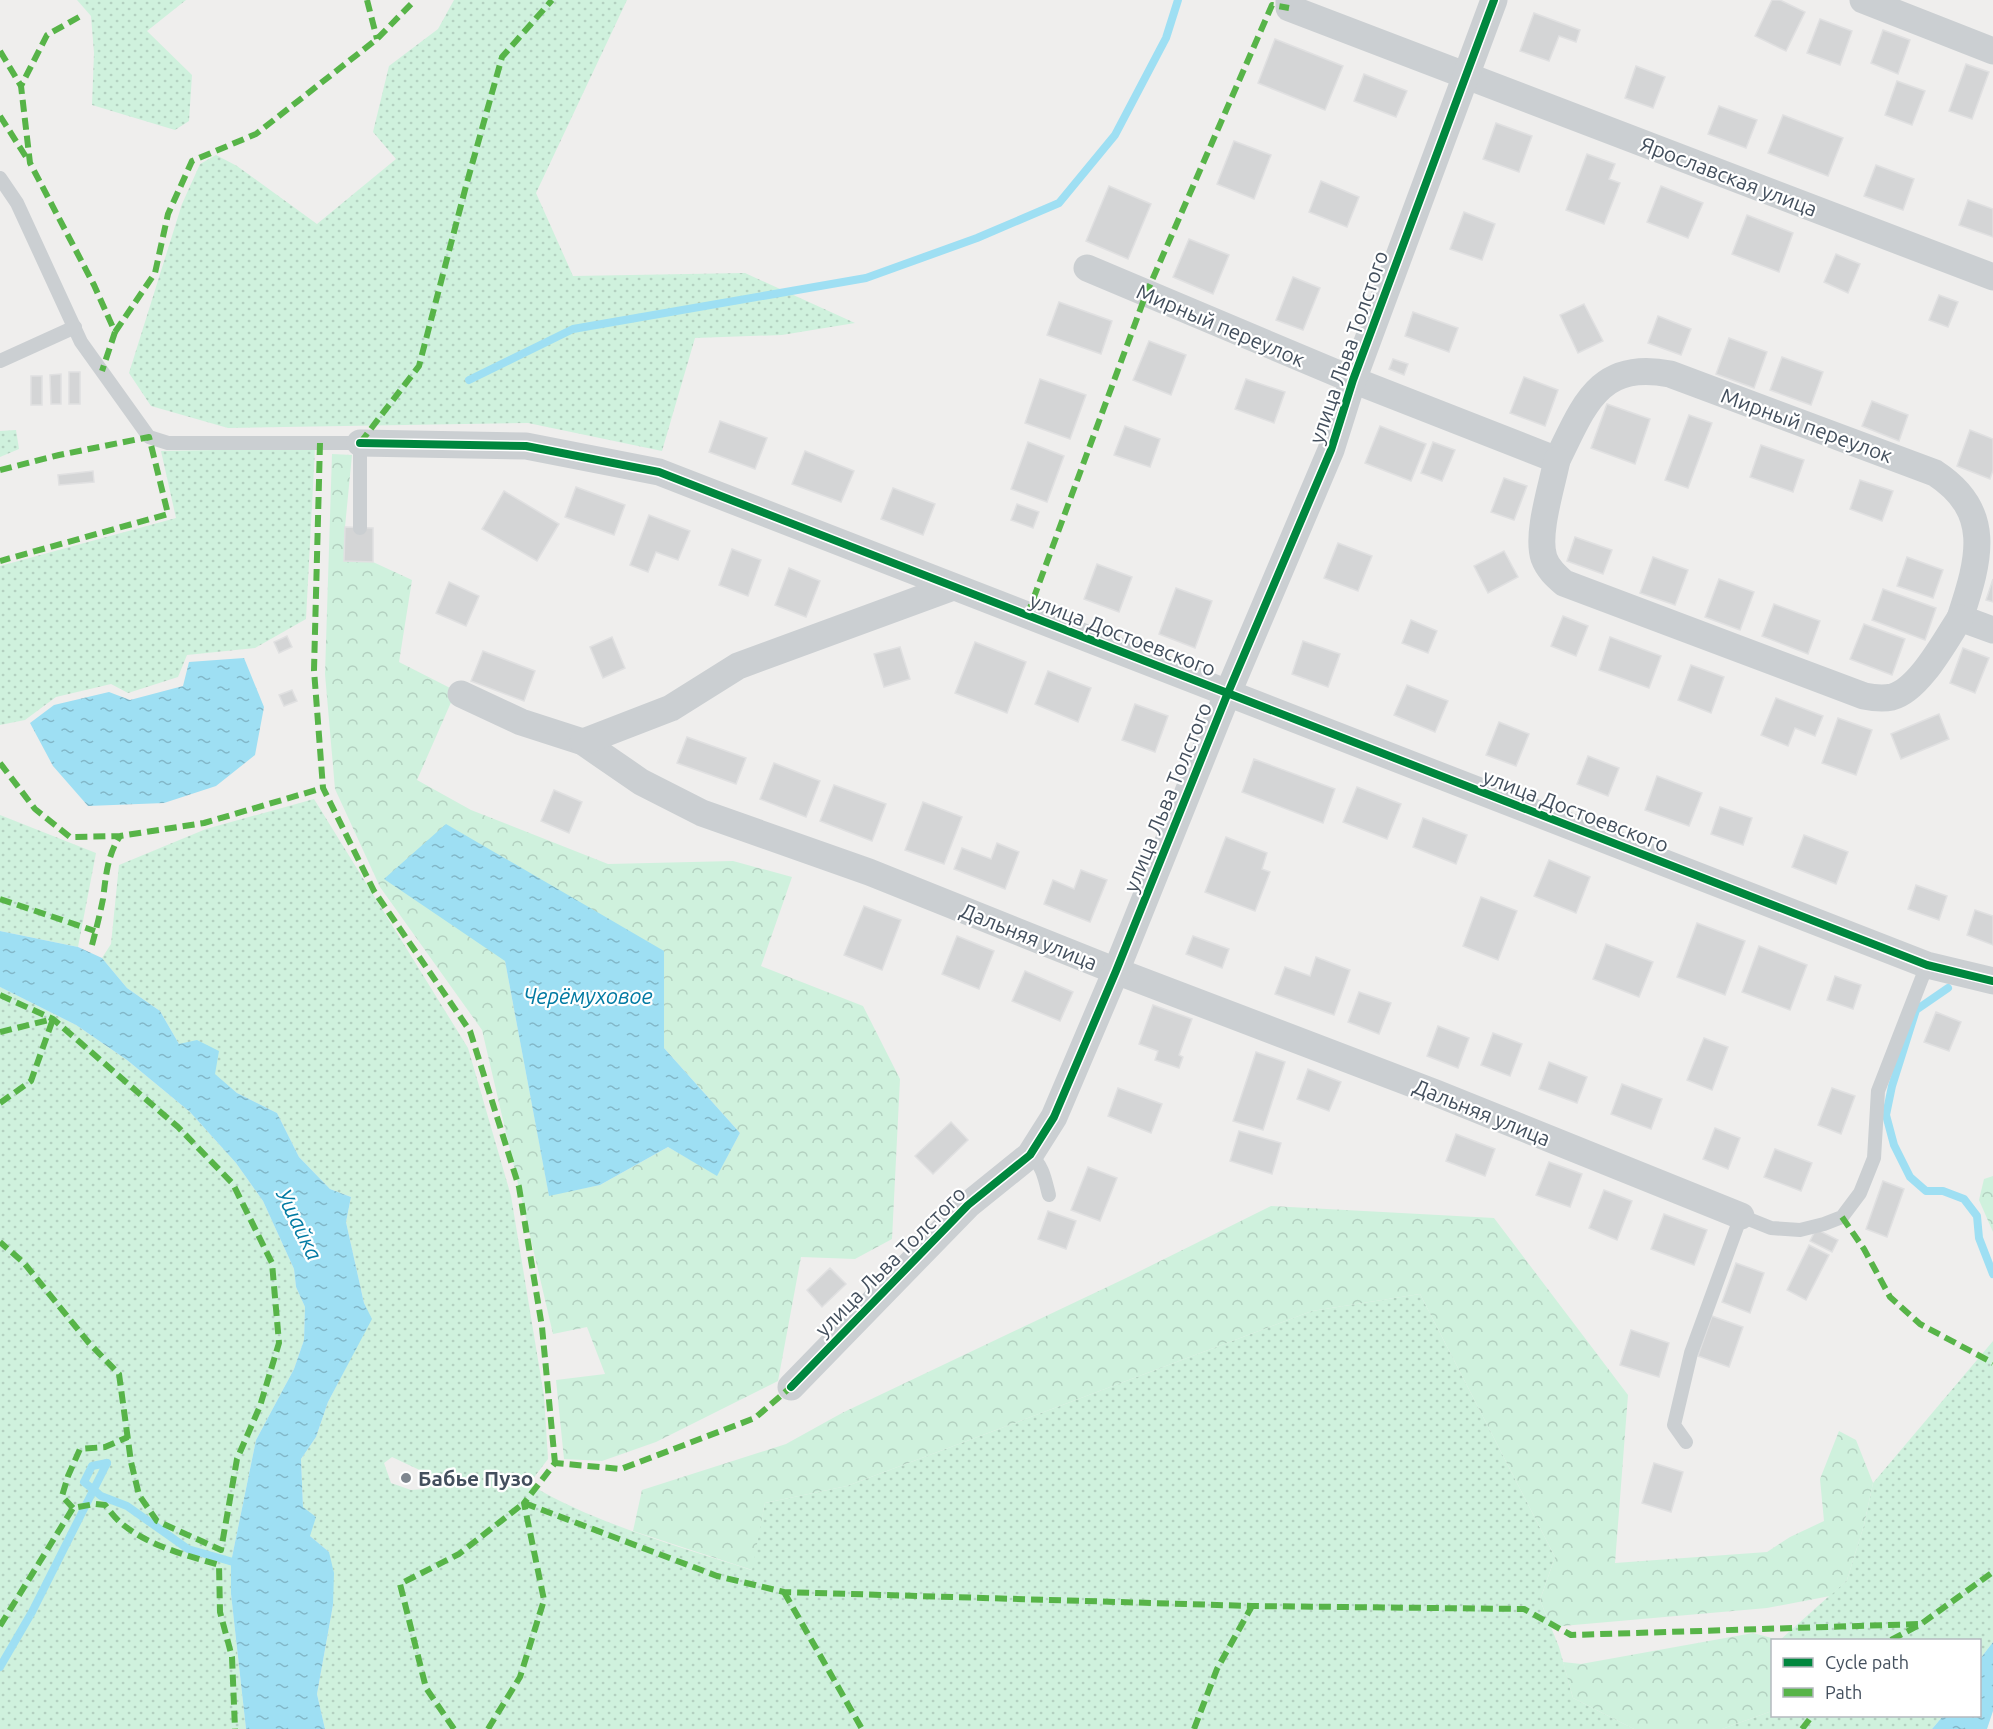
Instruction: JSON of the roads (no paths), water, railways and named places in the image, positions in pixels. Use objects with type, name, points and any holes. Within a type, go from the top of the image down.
[{"type":"street","name":"Ярославская улица","points":[[1289,0],[1289,8],[1993,277]]},
{"type":"street","name":"улица Льва Толстого","points":[[791,1387],[968,1204],[1030,1155],[1054,1117],[1116,971],[1227,694],[1331,450],[1353,380],[1494,0]]},
{"type":"street","points":[[1863,0],[1993,51]]},
{"type":"street","name":"Мирный переулок","points":[[1086,268],[1353,380],[1557,460]]},
{"type":"street","name":"Мирный переулок","points":[[1650,370],[1670,374],[1935,473],[1953,483],[1968,497],[1978,515],[1982,535],[1981,555],[1960,618],[1919,678],[1908,689],[1894,696],[1879,699],[1864,696],[1564,583],[1552,573],[1541,544],[1557,460],[1582,409],[1594,393],[1610,380],[1629,373],[1650,370]]},
{"type":"street","name":"улица Достоевского","points":[[360,443],[526,446],[659,472],[1928,965],[1993,981]]},
{"type":"street","points":[[583,742],[671,708],[738,666],[953,587]]},
{"type":"street","points":[[1960,618],[1993,630]]},
{"type":"street","name":"Дальняя улица","points":[[461,694],[522,722],[583,742],[641,782],[702,813],[868,872],[1116,971],[1436,1093],[1741,1216]]},
{"type":"lane","points":[[0,178],[18,203],[81,342],[149,437],[168,443],[360,443],[360,528]]},
{"type":"lane","points":[[0,361],[75,327]]},
{"type":"lane","points":[[1686,1442],[1674,1425],[1691,1353],[1741,1216],[1771,1228],[1800,1230],[1842,1217],[1860,1193],[1874,1158],[1878,1091],[1928,965]]},
{"type":"lane","points":[[1030,1155],[1037,1161],[1049,1195]]},
{"type":"water","points":[[244,658],[264,707],[255,755],[216,786],[164,803],[88,806],[53,766],[30,723],[54,705],[109,692],[130,700],[183,686],[189,662]]},
{"type":"water","name":"Черёмуховое","points":[[446,824],[664,951],[664,1048],[740,1133],[717,1176],[668,1147],[600,1185],[549,1196],[505,961],[384,879]]},
{"type":"water","name":"Ушайка","points":[[0,931],[78,947],[102,958],[127,988],[160,1011],[179,1044],[197,1040],[219,1051],[215,1074],[237,1093],[277,1113],[299,1157],[330,1189],[351,1197],[346,1222],[364,1303],[372,1319],[328,1402],[316,1437],[301,1459],[303,1507],[316,1517],[310,1536],[329,1552],[334,1573],[333,1605],[317,1694],[325,1729],[246,1729],[231,1594],[231,1562],[256,1440],[294,1369],[304,1340],[305,1307],[296,1287],[294,1269],[263,1201],[236,1163],[190,1112],[127,1060],[76,1025],[0,987]]},
{"type":"water","points":[[1993,1642],[1993,1711],[1987,1729],[1932,1729],[1942,1717],[1981,1717],[1981,1658]]},
{"type":"waterway","points":[[469,380],[573,329],[866,278],[977,238],[1059,203],[1115,135],[1166,38],[1178,0]]},
{"type":"waterway","points":[[1948,988],[1916,1010],[1892,1086],[1886,1115],[1894,1145],[1910,1177],[1926,1191],[1943,1191],[1964,1199],[1977,1216],[1979,1238],[1993,1274]]},
{"type":"waterway","points":[[107,1463],[92,1466],[84,1482],[101,1496],[127,1506],[188,1549],[240,1564]]},
{"type":"waterway","points":[[0,1667],[32,1612],[107,1463]]},
{"type":"place","name":"Бабье Пузо","points":[[406,1478]]}]
